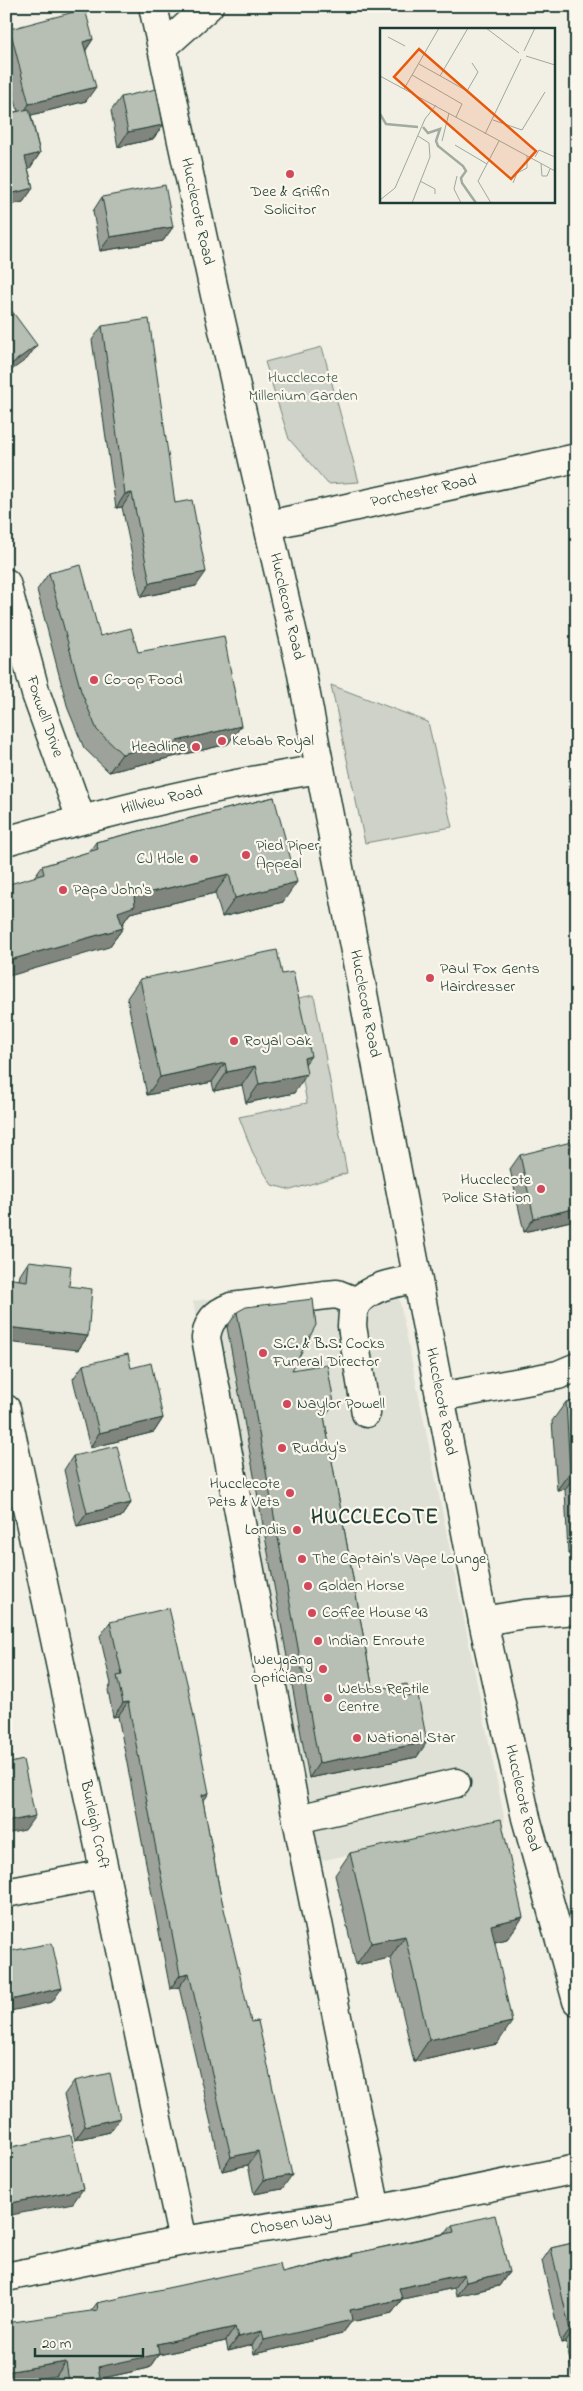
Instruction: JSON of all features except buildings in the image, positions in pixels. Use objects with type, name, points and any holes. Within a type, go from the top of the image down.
[{"type":"street","name":"Hucclecote Road","points":[[153,6],[215,296],[301,669],[483,1621],[526,1818],[577,2000]]},
{"type":"street","points":[[162,48],[209,6]]},
{"type":"street","name":"Porchester Road","points":[[269,525],[577,458]]},
{"type":"street","name":"Foxwell Drive","points":[[6,582],[36,694],[81,819]]},
{"type":"street","name":"Hillview Road","points":[[6,841],[81,819],[232,784],[320,770]]},
{"type":"street","points":[[366,1412],[352,1326],[357,1302],[377,1287],[417,1279]]},
{"type":"street","points":[[357,1302],[342,1296],[326,1294],[231,1307],[221,1311],[212,1318],[208,1326],[206,1338],[297,1819],[376,2210]]},
{"type":"street","points":[[440,1397],[558,1375],[577,1367]]},
{"type":"street","name":"Burleigh Croft","points":[[7,1409],[183,2241]]},
{"type":"street","points":[[483,1621],[525,1614],[577,1610]]},
{"type":"street","points":[[297,1819],[456,1783]]},
{"type":"street","points":[[6,1893],[105,1874]]},
{"type":"street","name":"Chosen Way","points":[[6,2277],[183,2241],[376,2210],[577,2169]]},
{"type":"shaded area","points":[[395,1278],[505,1821],[297,1866],[193,1301]]},
{"type":"green space","name":"Hucclecote Millenium Garden","points":[[322,347],[359,482],[328,484],[289,439],[265,362]]},
{"type":"green space","points":[[331,685],[428,722],[452,827],[365,843]]},
{"type":"green space","points":[[314,995],[347,1173],[291,1190],[272,1185],[254,1156],[239,1117],[307,1103],[288,1000]]},
{"type":"place","name":"Dee & Griffin Solicitor","points":[[290,174]]},
{"type":"place","name":"Co-op Food","points":[[94,680]]},
{"type":"place","name":"Kebab Royal","points":[[222,741]]},
{"type":"place","name":"Headline","points":[[196,747]]},
{"type":"place","name":"Pied Piper Appeal","points":[[246,855]]},
{"type":"place","name":"CJ Hole","points":[[194,859]]},
{"type":"place","name":"Papa John's","points":[[63,890]]},
{"type":"place","name":"Paul Fox Gents Hairdresser","points":[[430,978]]},
{"type":"place","name":"Royal Oak","points":[[234,1041]]},
{"type":"place","name":"Hucclecote Police Station","points":[[541,1189]]},
{"type":"place","name":"S.C. & B.S. Cocks Funeral Director","points":[[263,1353]]},
{"type":"place","name":"Naylor Powell","points":[[287,1404]]},
{"type":"place","name":"Ruddy's","points":[[282,1448]]},
{"type":"place","name":"Hucclecote Pets & Vets","points":[[290,1493]]},
{"type":"place","name":"Londis","points":[[297,1530]]},
{"type":"place","name":"The Captain's Vape Lounge","points":[[302,1559]]},
{"type":"place","name":"Golden Horse","points":[[308,1586]]},
{"type":"place","name":"Coffee House 43","points":[[312,1613]]},
{"type":"place","name":"Indian Enroute","points":[[318,1641]]},
{"type":"place","name":"Weygang Opticians","points":[[323,1669]]},
{"type":"place","name":"Webbs Reptile Centre","points":[[328,1698]]},
{"type":"place","name":"National Star","points":[[357,1738]]},
{"type":"district","name":"HUCCLECOTE","points":[[375,1518]]}]
